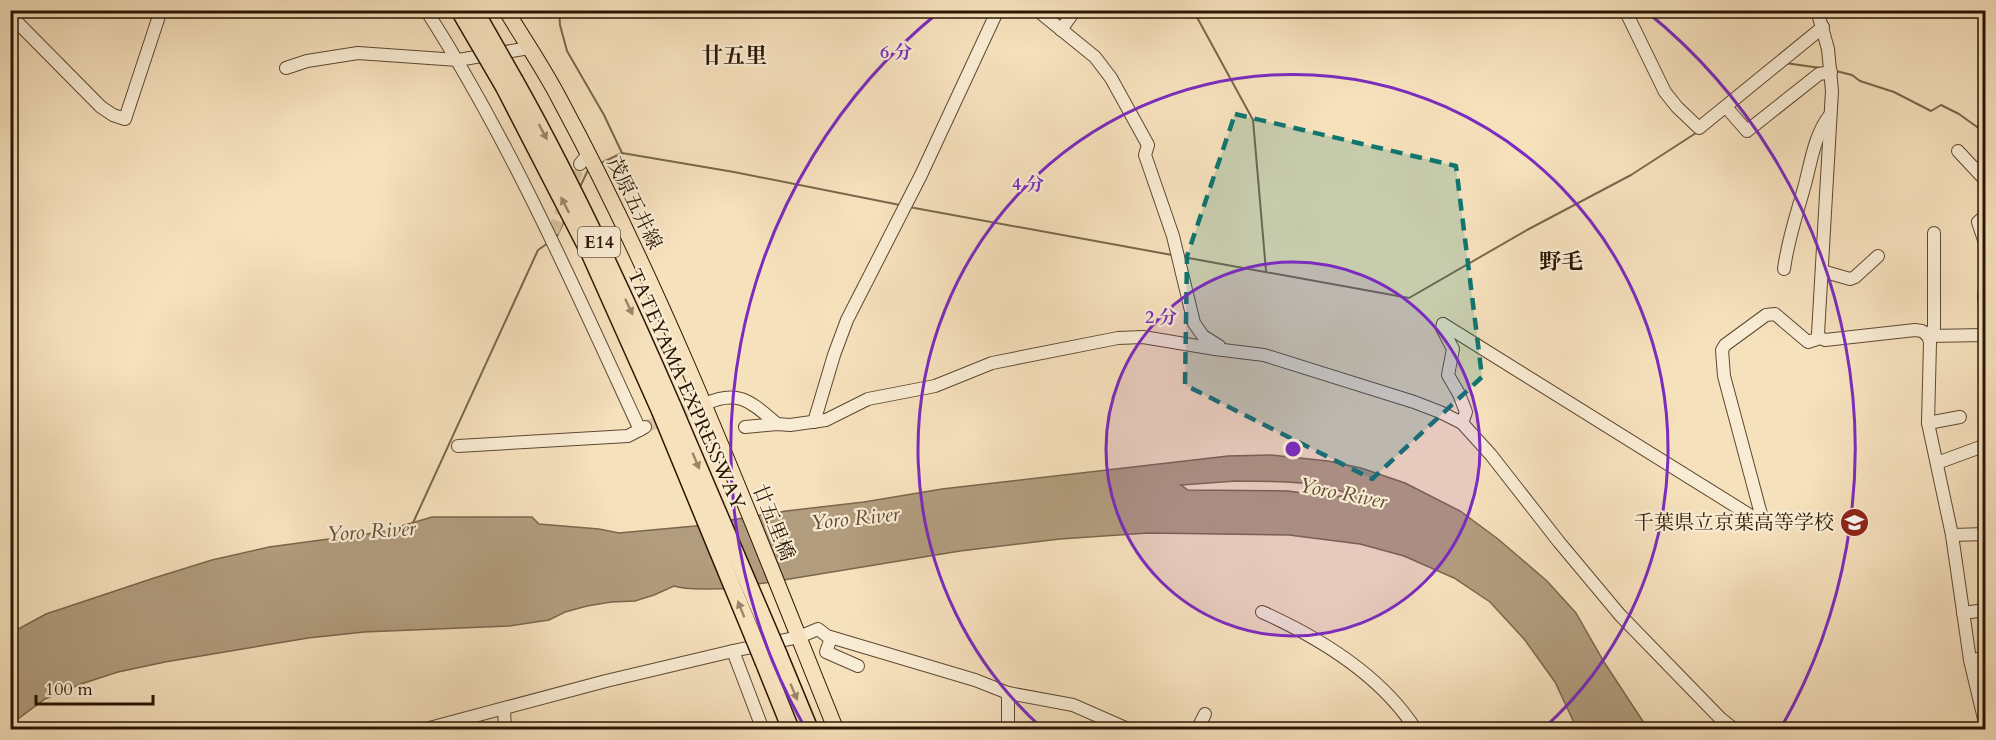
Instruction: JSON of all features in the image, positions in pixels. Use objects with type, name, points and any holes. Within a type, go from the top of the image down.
[{"type":"highway","name":"TATEYAMA EXPRESSWAY","points":[[469,15],[509,84],[543,132],[600,245],[771,659],[810,729]]},
{"type":"highway","name":"TATEYAMA EXPRESSWAY","points":[[771,659],[791,729]]},
{"type":"main road","name":"茂原五井線","points":[[506,10],[560,99],[584,159],[644,269],[711,422]]},
{"type":"main road","name":"廿五里橋","points":[[711,422],[799,637]]},
{"type":"main road","points":[[799,637],[836,729]]},
{"type":"street","points":[[10,15],[101,107],[113,115],[125,118],[161,10]]},
{"type":"street","points":[[426,10],[458,60],[551,234],[643,429],[628,436],[458,446]]},
{"type":"street","points":[[814,422],[847,320],[921,175],[996,10]]},
{"type":"street","points":[[1037,10],[1095,57],[1112,78],[1148,145],[1144,155],[1173,236],[1194,322],[1203,336],[1226,349]]},
{"type":"street","points":[[1061,30],[1075,10]]},
{"type":"street","points":[[1625,10],[1665,92],[1699,128],[1823,27]]},
{"type":"street","points":[[1817,11],[1823,27],[1831,72],[1831,114],[1818,334],[1820,338]]},
{"type":"street","points":[[286,69],[307,61],[358,53],[458,60],[529,48]]},
{"type":"street","points":[[1726,107],[1748,131],[1819,74],[1831,72]]},
{"type":"street","points":[[1784,269],[1788,239],[1816,143],[1822,125],[1831,114]]},
{"type":"street","points":[[1958,151],[1986,181]]},
{"type":"street","points":[[1986,215],[1978,222],[1986,246]]},
{"type":"street","points":[[1928,336],[1934,328],[1934,233]]},
{"type":"street","points":[[1822,271],[1850,279],[1855,278],[1878,256]]},
{"type":"street","points":[[1986,286],[1984,296],[1986,314]]},
{"type":"street","points":[[1735,729],[1720,718],[1620,615],[1491,455],[1467,415],[1448,375],[1453,348],[1442,328],[1443,324],[1756,519],[1762,518],[1724,376],[1722,350],[1725,345],[1766,315],[1775,314],[1808,342],[1820,338],[1825,340],[1922,331],[1928,336],[1930,342],[1928,423],[1952,536],[1970,660],[1981,692],[1985,723]]},
{"type":"street","points":[[1928,336],[1986,335]]},
{"type":"street","points":[[745,427],[814,422],[834,416],[868,399],[935,386],[992,363],[1118,338],[1143,337],[1264,355],[1440,412],[1467,415],[1496,450]]},
{"type":"street","points":[[705,404],[733,396],[749,401],[777,424]]},
{"type":"street","points":[[1928,423],[1960,417]]},
{"type":"street","points":[[1937,463],[1986,445]]},
{"type":"street","points":[[1952,536],[1986,534]]},
{"type":"street","points":[[1963,613],[1986,610]]},
{"type":"street","points":[[1262,612],[1293,626],[1353,664],[1394,702],[1416,729]]},
{"type":"street","points":[[422,729],[606,681],[799,637],[818,629],[831,638],[975,680],[1008,693],[1073,705],[1130,729]]},
{"type":"street","points":[[831,638],[826,652],[858,666]]},
{"type":"street","points":[[733,651],[763,729]]},
{"type":"street","points":[[1970,660],[1986,658]]},
{"type":"street","points":[[1008,693],[1008,729]]},
{"type":"street","points":[[504,709],[505,729]]},
{"type":"street","points":[[1197,729],[1205,714]]},
{"type":"highlighted area","points":[[1235,114],[1456,166],[1482,377],[1372,479],[1185,385],[1187,256]]},
{"type":"water","name":"Yoro River","points":[[1271,455],[1328,461],[1361,468],[1405,483],[1460,511],[1498,539],[1547,581],[1576,613],[1604,662],[1648,729],[1577,729],[1555,682],[1524,639],[1490,602],[1454,578],[1404,556],[1360,544],[1289,535],[1148,533],[1060,539],[960,551],[728,589],[693,589],[674,586],[635,601],[587,606],[565,612],[549,620],[509,626],[364,632],[308,638],[165,662],[118,672],[81,684],[45,699],[11,724],[11,633],[46,614],[154,578],[212,560],[269,547],[381,532],[432,517],[532,517],[539,524],[619,533],[695,526],[942,489],[1228,456]],"holes":[[[1236,481],[1309,484],[1350,495],[1332,497],[1288,491],[1188,490],[1181,485]]]},
{"type":"waterway","points":[[559,10],[560,25],[567,51],[604,115],[622,153]]},
{"type":"waterway","points":[[1193,10],[1253,120],[1266,271]]},
{"type":"waterway","points":[[1785,63],[1821,68]]},
{"type":"waterway","points":[[1836,71],[1894,92],[1931,111],[1941,105],[1977,127],[1986,121]]},
{"type":"waterway","points":[[1183,257],[1409,298],[1527,230],[1631,175],[1696,133]]},
{"type":"waterway","points":[[601,163],[622,153],[734,172],[900,205]]},
{"type":"waterway","points":[[579,189],[588,170]]},
{"type":"waterway","points":[[909,207],[1172,255]]},
{"type":"waterway","points":[[556,238],[565,219]]},
{"type":"waterway","name":"Yoro River","points":[[412,525],[538,250],[548,243]]},
{"type":"tunnel","points":[[553,232],[580,164]]},
{"type":"tunnel","points":[[645,427],[705,404]]},
{"type":"place","name":"千葉県立京葉高等学校","points":[[1855,522]]},
{"type":"district","name":"廿五里","points":[[734,55]]},
{"type":"district","name":"野毛","points":[[1561,261]]}]
